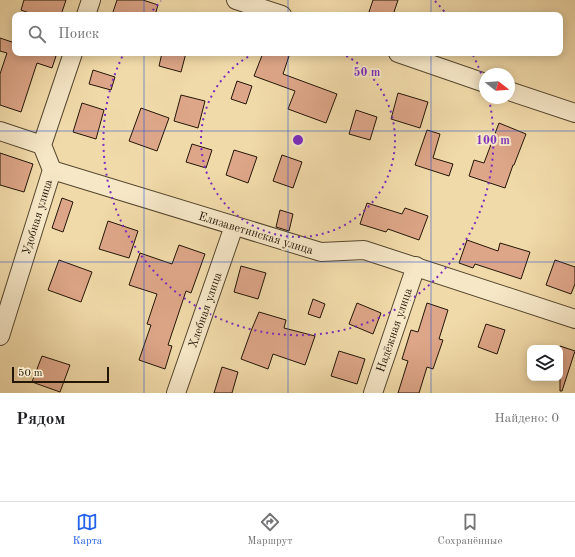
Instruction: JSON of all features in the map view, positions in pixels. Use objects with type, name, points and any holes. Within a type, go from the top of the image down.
[{"type":"street","points":[[87,12],[91,0]]},
{"type":"street","points":[[236,0],[273,12]]},
{"type":"street","points":[[0,131],[42,145],[72,56]]},
{"type":"street","points":[[407,56],[479,81]]},
{"type":"street","points":[[515,93],[575,114]]},
{"type":"street","name":"Удобная улица","points":[[0,336],[52,170],[42,145]]},
{"type":"street","name":"Елизаветинская улица","points":[[52,170],[321,252],[364,250],[575,319]]},
{"type":"street","name":"Хлебная улица","points":[[176,393],[234,226]]},
{"type":"street","name":"Надёжная улица","points":[[373,393],[416,266]]},
{"type":"building","points":[[24,0],[66,0],[62,12],[27,12],[21,10]]},
{"type":"building","points":[[117,0],[143,0],[158,5],[156,12],[113,12]]},
{"type":"building","points":[[373,0],[398,0],[394,12],[369,12]]},
{"type":"building","points":[[0,38],[12,42],[12,56],[56,56],[52,68],[37,63],[21,112],[0,105],[0,74],[7,53],[0,51]]},
{"type":"building","points":[[161,56],[185,56],[181,72],[159,66]]},
{"type":"building","points":[[262,56],[289,56],[283,74],[337,94],[326,123],[288,109],[295,91],[254,76]]},
{"type":"building","points":[[93,70],[115,77],[111,90],[89,84]]},
{"type":"building","points":[[237,81],[252,86],[246,104],[231,99]]},
{"type":"building","points":[[398,93],[428,102],[420,128],[391,119]]},
{"type":"building","points":[[181,95],[205,101],[198,128],[174,121]]},
{"type":"building","points":[[82,103],[104,110],[96,139],[73,132]]},
{"type":"building","points":[[141,108],[169,118],[157,151],[129,141]]},
{"type":"building","points":[[356,110],[377,117],[370,140],[349,134]]},
{"type":"building","points":[[499,123],[526,134],[505,188],[469,176],[474,160],[484,163]]},
{"type":"building","points":[[427,130],[440,134],[433,158],[453,164],[449,176],[415,165]]},
{"type":"building","points":[[192,144],[212,150],[206,168],[186,162]]},
{"type":"building","points":[[234,150],[257,157],[248,183],[226,175]]},
{"type":"building","points":[[0,153],[33,164],[24,192],[0,185]]},
{"type":"building","points":[[282,155],[302,162],[293,188],[273,181]]},
{"type":"building","points":[[62,198],[73,202],[63,232],[52,228]]},
{"type":"building","points":[[367,203],[402,214],[405,208],[428,216],[419,240],[388,229],[386,232],[360,224]]},
{"type":"building","points":[[280,210],[293,214],[289,231],[276,227]]},
{"type":"building","points":[[108,221],[138,231],[129,258],[99,249]]},
{"type":"building","points":[[467,240],[498,251],[500,243],[530,252],[521,279],[475,264],[473,268],[459,263]]},
{"type":"building","points":[[179,245],[205,254],[191,293],[186,291],[168,345],[172,346],[165,369],[139,360],[151,325],[147,324],[157,294],[129,285],[140,253],[172,264]]},
{"type":"building","points":[[59,260],[92,272],[81,302],[48,290]]},
{"type":"building","points":[[555,260],[575,267],[575,284],[571,294],[546,285]]},
{"type":"building","points":[[241,266],[266,273],[258,299],[234,292]]},
{"type":"building","points":[[313,299],[325,304],[320,318],[308,314]]},
{"type":"building","points":[[357,303],[381,313],[373,334],[349,324]]},
{"type":"building","points":[[427,303],[448,310],[439,339],[443,340],[433,369],[427,367],[419,393],[398,393],[408,361],[402,359],[411,330],[418,332]]},
{"type":"building","points":[[259,312],[286,320],[284,328],[315,336],[305,365],[273,354],[268,369],[241,359]]},
{"type":"building","points":[[486,324],[505,330],[497,354],[478,347]]},
{"type":"building","points":[[563,347],[575,351],[562,391],[560,391],[560,381],[563,381]]},
{"type":"building","points":[[339,351],[365,359],[357,384],[331,376]]},
{"type":"building","points":[[42,356],[70,365],[60,392],[32,382]]},
{"type":"building","points":[[222,367],[238,372],[232,393],[214,393]]}]
